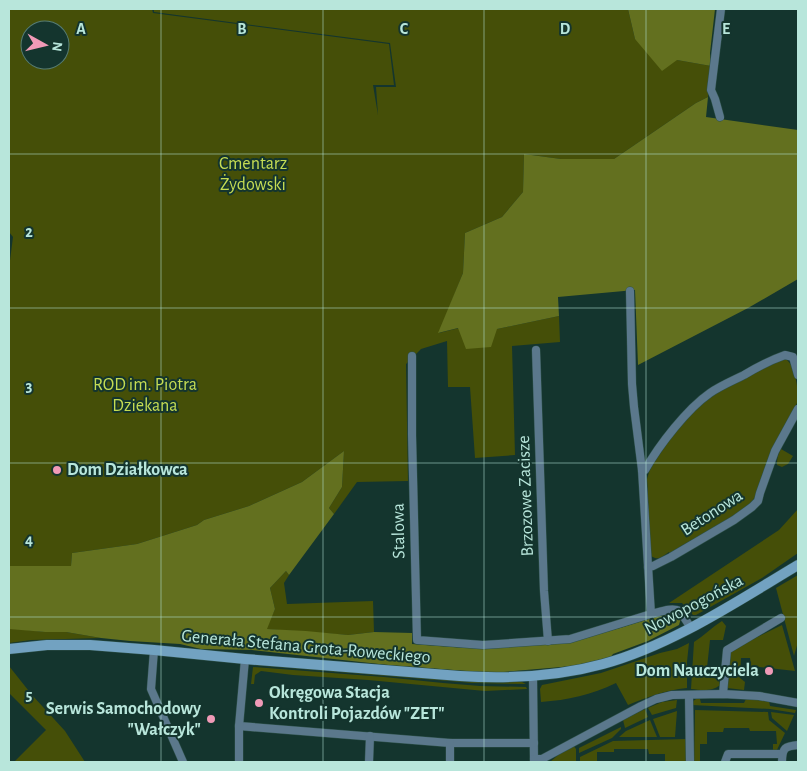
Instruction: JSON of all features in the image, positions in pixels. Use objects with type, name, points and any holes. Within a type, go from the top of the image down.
[{"type":"street","points":[[720,117],[711,90],[721,9]]},
{"type":"street","points":[[630,291],[632,384],[642,470],[651,614]]},
{"type":"street","name":"Brzozowe Zacisze","points":[[536,350],[544,591],[548,641]]},
{"type":"street","points":[[642,470],[646,470],[655,454],[681,420],[710,393],[762,364],[785,355],[793,357],[798,375]]},
{"type":"street","name":"Stalowa","points":[[412,356],[417,640],[480,645],[548,641]]},
{"type":"street","name":"Betonowa","points":[[648,567],[680,552],[752,507],[758,500],[775,451],[798,409]]},
{"type":"street","points":[[639,450],[650,451],[655,454]]},
{"type":"street","name":"Nowopogońska","points":[[600,665],[644,650],[691,628],[798,566]]},
{"type":"street","points":[[548,641],[570,639],[670,609],[680,611],[691,628]]},
{"type":"street","points":[[723,694],[728,650],[781,618]]},
{"type":"street","name":"Generała Stefana Grota-Roweckiego","points":[[9,649],[47,645],[71,645],[496,678],[533,677],[600,665]]},
{"type":"street","points":[[154,650],[151,689],[183,762]]},
{"type":"street","points":[[239,762],[239,726],[245,659]]},
{"type":"street","points":[[533,677],[534,761],[542,759],[640,706],[672,695],[723,694],[759,696],[798,703]]},
{"type":"street","points":[[689,696],[690,762]]},
{"type":"street","points":[[239,726],[450,743],[534,743]]},
{"type":"street","points":[[369,762],[370,736]]},
{"type":"street","points":[[450,743],[450,762]]},
{"type":"street","points":[[725,762],[728,754],[782,758],[784,750],[789,746],[798,745]]},
{"type":"green space","points":[[9,9],[152,9],[153,13],[389,44],[394,85],[373,85],[378,115],[376,87],[396,87],[390,43],[154,12],[154,9],[628,9],[635,39],[677,60],[711,66],[708,97],[696,103],[614,159],[561,159],[524,154],[523,192],[502,217],[465,233],[463,273],[439,333],[459,328],[497,329],[559,316],[560,342],[512,346],[515,455],[475,458],[470,387],[448,387],[447,341],[421,349],[406,364],[408,481],[357,482],[334,514],[329,508],[342,487],[344,451],[302,482],[249,506],[204,520],[197,525],[137,544],[72,553],[71,566],[9,566],[9,268],[13,237],[9,232]]},
{"type":"green space","points":[[628,9],[715,9],[710,53],[711,66],[677,60],[662,71],[635,39]]},
{"type":"green space","points":[[708,97],[706,117],[798,130],[798,279],[748,308],[638,365],[635,290],[558,297],[559,316],[497,329],[491,347],[466,349],[458,328],[438,333],[463,273],[465,233],[502,217],[523,192],[524,154],[561,159],[614,159],[696,103]]},
{"type":"green space","points":[[781,360],[787,360],[793,368],[798,401],[770,456],[755,497],[750,504],[730,519],[670,554],[669,552],[658,558],[651,556],[647,479],[653,464],[684,420],[705,401],[755,372]]},
{"type":"green space","points":[[781,449],[793,456],[788,464],[782,467],[777,465]]},
{"type":"green space","points":[[344,451],[342,487],[329,508],[334,514],[289,575],[286,571],[270,588],[275,609],[267,629],[348,635],[374,632],[412,633],[412,644],[467,648],[570,641],[667,613],[676,614],[681,618],[679,625],[648,641],[613,654],[610,658],[573,666],[492,673],[388,665],[252,650],[201,649],[180,644],[101,638],[66,632],[9,629],[9,566],[71,566],[72,553],[137,544],[197,525],[204,520],[249,506],[302,482]]},
{"type":"green space","points":[[798,509],[798,553],[762,578],[696,615],[693,615],[682,603],[669,603],[779,530]]},
{"type":"green space","points":[[286,571],[289,575],[284,583],[287,604],[373,601],[374,632],[348,635],[266,629],[275,609],[270,588]]},
{"type":"green space","points":[[798,575],[798,642],[794,656],[776,588]]},
{"type":"green space","points":[[722,621],[726,626],[723,640],[710,640],[706,677],[719,679],[720,685],[710,690],[691,689],[694,642]]},
{"type":"green space","points":[[782,625],[795,671],[751,666],[750,658],[741,658],[740,678],[745,682],[744,690],[727,688],[729,656],[733,649]]},
{"type":"green space","points":[[9,628],[66,632],[101,638],[31,640],[9,643]]},
{"type":"green space","points":[[689,643],[687,688],[664,692],[628,705],[616,683],[598,691],[579,696],[541,702],[540,689],[542,685],[601,673],[677,649]]},
{"type":"green space","points":[[254,664],[476,682],[522,682],[526,684],[473,683]]},
{"type":"green space","points":[[9,666],[32,695],[65,731],[85,762],[14,762],[46,730],[9,693]]},
{"type":"green space","points":[[253,667],[480,686],[526,687],[527,689],[485,691],[261,671],[255,675],[254,684],[251,684]]},
{"type":"green space","points":[[700,699],[701,703],[744,703],[746,699],[769,701],[770,706],[796,710],[795,713],[770,709],[692,705],[692,702]]},
{"type":"green space","points":[[677,700],[676,708],[652,715],[648,708],[662,702]]},
{"type":"green space","points":[[645,709],[648,717],[625,728],[623,720]]},
{"type":"green space","points":[[695,710],[768,712],[769,720],[785,733],[776,752],[773,752],[773,744],[777,744],[776,731],[724,728],[723,732],[707,732],[707,744],[700,744],[700,762],[694,762]]},
{"type":"green space","points":[[677,711],[675,737],[660,737],[653,719]]},
{"type":"green space","points":[[771,712],[794,715],[787,731],[772,718]]},
{"type":"green space","points":[[650,720],[657,737],[619,737],[626,731]]},
{"type":"green space","points":[[621,727],[612,738],[579,753],[579,748]]},
{"type":"green space","points":[[687,739],[687,762],[665,762],[665,754],[649,754],[648,749],[614,749],[614,752],[597,752],[597,762],[580,762],[580,757],[613,741]]},
{"type":"green space","points":[[573,745],[576,749],[576,762],[550,762],[564,750]]},
{"type":"place","name":"Dom Działkowca","points":[[57,470]]},
{"type":"place","name":"Dom Nauczyciela","points":[[769,671]]},
{"type":"place","name":"Okręgowa Stacja Kontroli Pojazdów \"ZET\"","points":[[259,703]]},
{"type":"place","name":"Serwis Samochodowy \"Wałczyk\"","points":[[211,719]]},
{"type":"park label","name":"Cmentarz Żydowski","points":[[253,174]]},
{"type":"park label","name":"ROD im. Piotra Dziekana","points":[[145,395]]}]
